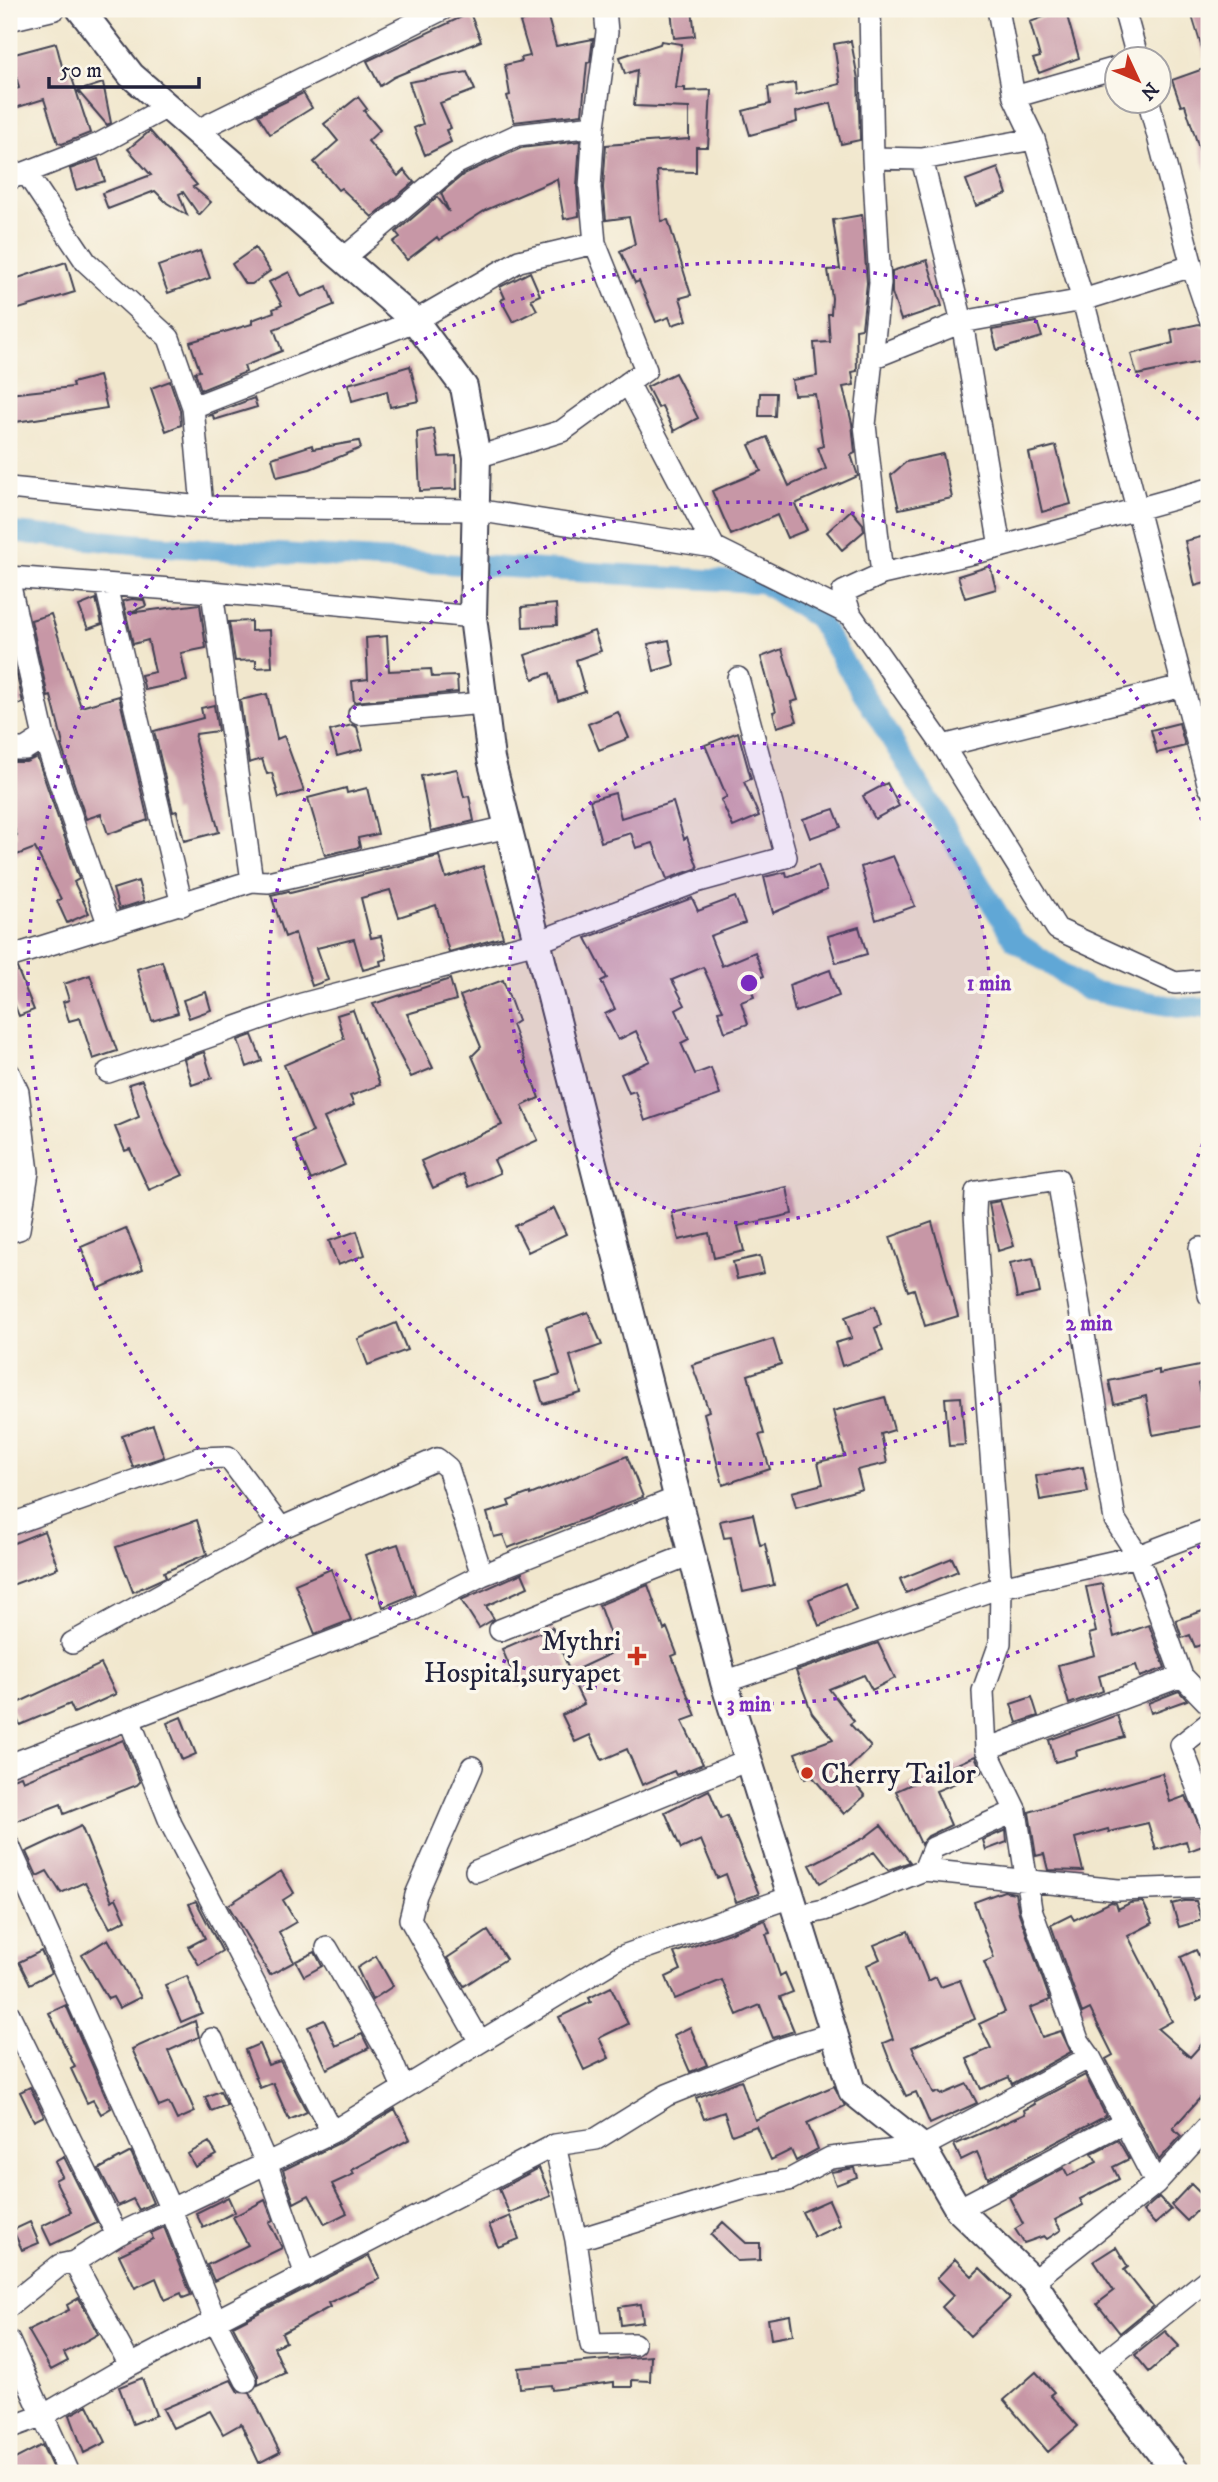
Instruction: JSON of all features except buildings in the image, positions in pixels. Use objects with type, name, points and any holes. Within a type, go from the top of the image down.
[{"type":"main road","points":[[80,9],[131,75],[415,321],[464,387],[477,457],[473,613],[491,759],[724,1682],[836,2032],[852,2091],[922,2147],[958,2208],[1033,2281],[1096,2370],[1176,2473]]},
{"type":"street","points":[[9,20],[55,9]]},
{"type":"street","points":[[196,131],[443,9]]},
{"type":"street","points":[[477,457],[562,431],[646,370],[595,243],[590,188],[594,126],[607,32],[605,9]]},
{"type":"street","points":[[870,9],[873,158],[880,282],[865,425],[881,574]]},
{"type":"street","points":[[998,9],[1014,97],[1034,139],[1083,300],[1139,507],[1209,787]]},
{"type":"street","points":[[1124,9],[1134,46]]},
{"type":"street","points":[[1014,97],[1102,72]]},
{"type":"street","points":[[167,107],[99,144],[18,176],[86,262],[169,338],[193,407],[202,507]]},
{"type":"street","points":[[1153,116],[1192,266],[1209,316]]},
{"type":"street","points":[[344,259],[457,163],[517,135],[594,126]]},
{"type":"street","points":[[873,158],[922,159],[1034,139]]},
{"type":"street","points":[[922,159],[962,322],[1000,547]]},
{"type":"street","points":[[193,407],[415,321],[519,261],[595,243]]},
{"type":"street","points":[[872,358],[962,322],[1083,300],[1192,266]]},
{"type":"street","points":[[628,383],[714,547]]},
{"type":"street","points":[[9,488],[202,507],[476,516],[714,547],[850,615]]},
{"type":"street","points":[[1209,489],[1000,547],[881,574],[843,592],[850,615],[943,746],[1057,929],[1175,983],[1209,980]]},
{"type":"street","points":[[109,926],[44,737],[9,580],[212,592],[473,613]]},
{"type":"street","points":[[106,586],[182,905]]},
{"type":"street","points":[[212,592],[253,881]]},
{"type":"street","points":[[108,1072],[302,1004],[537,942],[696,883],[786,857],[738,678]]},
{"type":"street","points":[[943,746],[1182,686]]},
{"type":"street","points":[[359,714],[484,703]]},
{"type":"street","points":[[9,750],[25,749],[44,737]]},
{"type":"street","points":[[9,957],[253,881],[268,881],[508,827]]},
{"type":"street","points":[[9,1073],[18,1093],[28,1172],[19,1229],[9,1232]]},
{"type":"street","points":[[1156,2183],[1090,2057],[1078,2040],[1036,1922],[1016,1811],[986,1749],[983,1691],[1000,1643],[1001,1587],[981,1321],[976,1192],[1058,1179],[1115,1520],[1139,1556],[1182,1676],[1209,1704]]},
{"type":"street","points":[[1200,1248],[1209,1295]]},
{"type":"street","points":[[9,1525],[199,1458],[228,1457],[281,1528]]},
{"type":"street","points":[[72,1643],[281,1528],[437,1459],[448,1468],[482,1575]]},
{"type":"street","points":[[9,1765],[406,1613],[482,1575],[677,1498]]},
{"type":"street","points":[[724,1682],[1001,1587],[1139,1556],[1209,1529]]},
{"type":"street","points":[[500,1630],[691,1554]]},
{"type":"street","points":[[986,1749],[1182,1676]]},
{"type":"street","points":[[130,1719],[171,1824],[332,2132]]},
{"type":"street","points":[[1209,1723],[1181,1745],[1209,1819]]},
{"type":"street","points":[[476,1871],[748,1760]]},
{"type":"street","points":[[472,1767],[416,1895],[410,1919],[479,2040]]},
{"type":"street","points":[[924,1870],[933,1848],[1016,1811]]},
{"type":"street","points":[[9,1846],[171,2210],[216,2322],[246,2381]]},
{"type":"street","points":[[9,2306],[60,2265],[74,2262],[117,2235],[332,2132],[479,2040],[620,1957],[794,1907],[824,1910],[924,1870],[1029,1883],[1118,1890],[1209,1887]]},
{"type":"street","points":[[327,1948],[390,2057],[403,2088]]},
{"type":"street","points":[[9,2014],[117,2235]]},
{"type":"street","points":[[9,2428],[44,2414],[130,2365],[555,2145],[596,2139],[667,2095],[784,2048],[836,2032]]},
{"type":"street","points":[[212,2039],[267,2165],[306,2275]]},
{"type":"street","points":[[576,2240],[745,2188],[789,2180],[830,2158],[922,2147],[1090,2057]]},
{"type":"street","points":[[958,2208],[1124,2122]]},
{"type":"street","points":[[1033,2281],[1156,2183],[1209,2125]]},
{"type":"street","points":[[555,2145],[576,2240],[591,2345],[634,2344]]},
{"type":"street","points":[[74,2262],[130,2365]]},
{"type":"street","points":[[1096,2370],[1209,2278]]},
{"type":"street","points":[[9,2341],[69,2473]]},
{"type":"waterway","points":[[9,532],[159,546],[763,583],[817,618],[1014,940],[1087,990],[1181,1008],[1209,1007]]},
{"type":"place","name":"Mythri Hospital,suryapet","points":[[637,1656]]},
{"type":"place","name":"Cherry Tailor","points":[[807,1773]]}]
